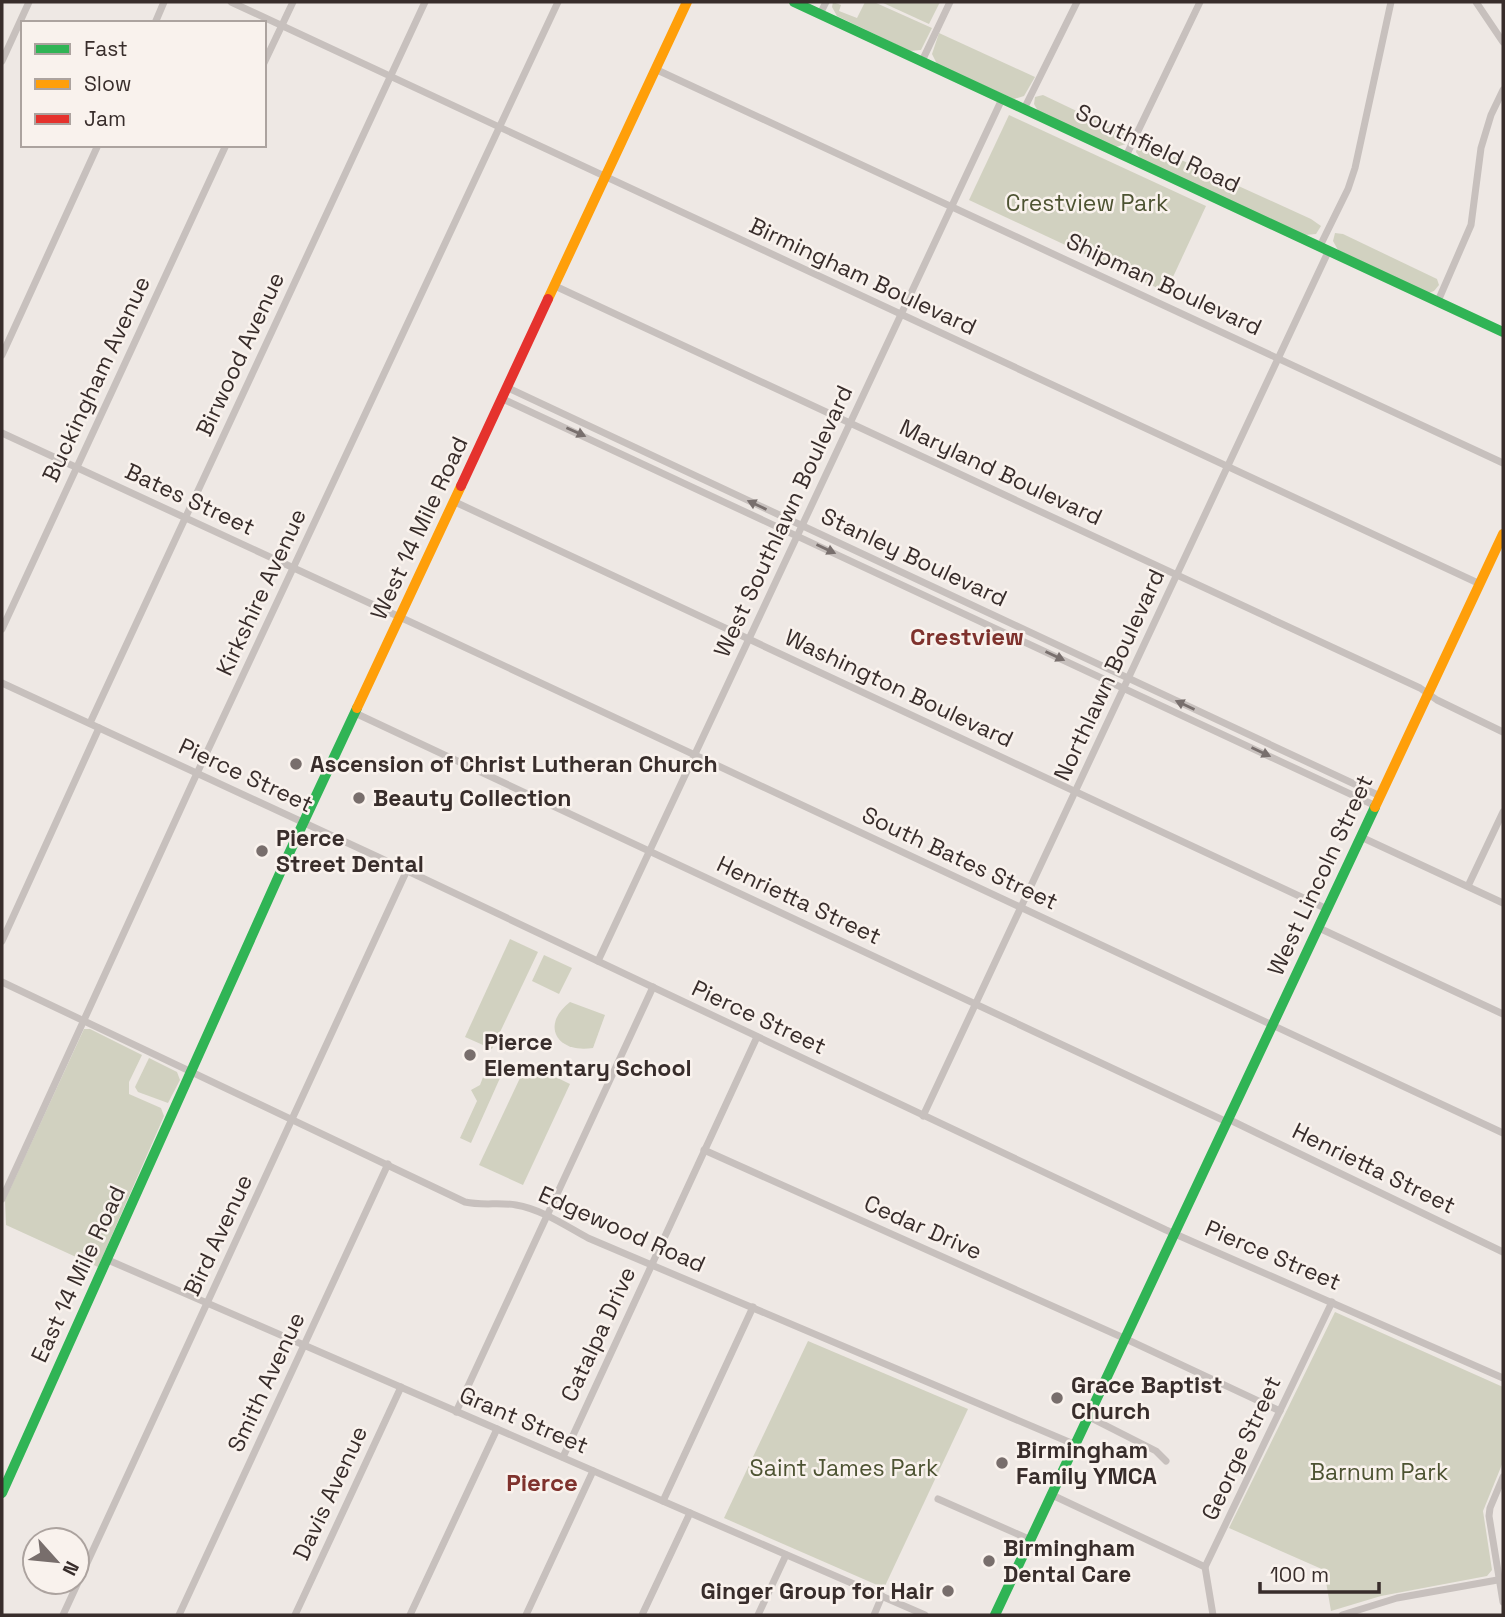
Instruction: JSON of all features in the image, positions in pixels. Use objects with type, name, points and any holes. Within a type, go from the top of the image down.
[{"type":"main road","name":"West 14 Mile Road","points":[[192,1072],[303,822],[687,2]]},
{"type":"main road","name":"Southfield Road","points":[[794,2],[1503,332]]},
{"type":"main road","name":"West Lincoln Street","points":[[995,1615],[1503,534]]},
{"type":"main road","name":"East 14 Mile Road","points":[[2,1493],[192,1072]]},
{"type":"street","points":[[2,61],[29,2]]},
{"type":"street","points":[[156,21],[164,2]]},
{"type":"street","name":"Birmingham Boulevard","points":[[231,2],[1480,584]]},
{"type":"street","points":[[266,59],[293,2]]},
{"type":"street","name":"Birwood Avenue","points":[[90,723],[425,2]]},
{"type":"street","name":"Kirkshire Avenue","points":[[2,1199],[197,773],[558,2]]},
{"type":"street","points":[[820,14],[826,2]]},
{"type":"street","points":[[922,61],[950,2]]},
{"type":"street","points":[[1024,109],[1077,2]]},
{"type":"street","points":[[1126,156],[1200,2]]},
{"type":"street","name":"Northlawn Boulevard","points":[[923,1116],[1279,358],[1355,168],[1391,2]]},
{"type":"street","points":[[1476,2],[1503,42]]},
{"type":"street","name":"Shipman Boulevard","points":[[655,69],[1503,463]]},
{"type":"street","points":[[1438,302],[1471,225],[1481,148],[1491,115],[1503,90]]},
{"type":"street","name":"West Southlawn Boulevard","points":[[598,961],[1002,99]]},
{"type":"street","points":[[2,355],[97,147]]},
{"type":"street","name":"Buckingham Avenue","points":[[2,629],[225,147]]},
{"type":"street","name":"Maryland Boulevard","points":[[555,286],[1418,687],[1428,695],[1503,732]]},
{"type":"street","name":"Stanley Boulevard","points":[[505,393],[657,458],[1242,732],[1378,801]]},
{"type":"street","name":"Stanley Boulevard","points":[[505,393],[653,467],[1124,688],[1378,801]]},
{"type":"street","name":"Bates Street","points":[[2,433],[401,617]]},
{"type":"street","points":[[653,467],[657,458]]},
{"type":"street","name":"Washington Boulevard","points":[[455,502],[1327,909]]},
{"type":"street","points":[[966,614],[970,605]]},
{"type":"street","name":"South Bates Street","points":[[401,617],[1503,1133]]},
{"type":"street","name":"Pierce Street","points":[[2,683],[407,870],[1175,1234],[1503,1378]]},
{"type":"street","name":"Henrietta Street","points":[[355,713],[1503,1252]]},
{"type":"street","points":[[2,941],[99,728]]},
{"type":"street","points":[[1238,741],[1242,732]]},
{"type":"street","points":[[1468,887],[1503,811]]},
{"type":"street","points":[[1361,837],[1503,903]]},
{"type":"street","name":"Bird Avenue","points":[[63,1615],[407,870]]},
{"type":"street","points":[[1319,928],[1503,1014]]},
{"type":"street","name":"Edgewood Road","points":[[2,982],[465,1202],[517,1205],[546,1216],[588,1237],[1076,1445]]},
{"type":"street","points":[[456,1412],[653,987]]},
{"type":"street","name":"Catalpa Drive","points":[[563,1457],[757,1037]]},
{"type":"street","name":"Cedar Drive","points":[[704,1150],[1280,1411]]},
{"type":"street","name":"Smith Avenue","points":[[179,1615],[388,1164]]},
{"type":"street","name":"Grant Street","points":[[108,1260],[925,1615]]},
{"type":"street","name":"George Street","points":[[1205,1567],[1332,1302]]},
{"type":"street","points":[[663,1501],[753,1307]]},
{"type":"street","name":"Davis Avenue","points":[[295,1615],[401,1387]]},
{"type":"street","points":[[1089,1418],[1156,1451],[1166,1461]]},
{"type":"street","points":[[410,1615],[497,1429]]},
{"type":"street","points":[[526,1615],[593,1471]]},
{"type":"street","points":[[1503,1477],[1489,1516],[1502,1579],[1503,1602]]},
{"type":"street","points":[[1052,1494],[1205,1567],[1213,1615]]},
{"type":"street","points":[[938,1499],[1031,1540]]},
{"type":"street","points":[[642,1615],[690,1513]]},
{"type":"street","points":[[758,1615],[786,1555]]},
{"type":"street","points":[[1342,1615],[1397,1598],[1502,1579]]},
{"type":"street","points":[[874,1615],[882,1596]]},
{"type":"green space","points":[[833,2],[841,5],[839,11],[857,18],[865,2],[874,2],[932,28],[921,50],[910,51],[837,16],[832,7]]},
{"type":"green space","points":[[881,2],[940,2],[929,24]]},
{"type":"green space","points":[[939,33],[1035,77],[1024,96],[1014,99],[937,64],[932,54]]},
{"type":"green space","points":[[1043,95],[1125,134],[1129,139],[1126,144],[1116,147],[1038,111],[1034,104],[1035,97]]},
{"type":"green space","name":"Crestview Park","points":[[1009,115],[1206,206],[1166,292],[969,200]]},
{"type":"green space","points":[[1138,144],[1146,144],[1321,226],[1316,234],[1305,235],[1141,159],[1136,152]]},
{"type":"green space","points":[[1335,233],[1343,234],[1437,279],[1439,285],[1429,293],[1338,250],[1333,241]]},
{"type":"green space","points":[[510,939],[538,952],[492,1049],[465,1037]]},
{"type":"green space","points":[[544,955],[572,968],[559,994],[532,981]]},
{"type":"green space","points":[[570,1002],[605,1015],[593,1048],[570,1047],[557,1036],[556,1020]]},
{"type":"green space","points":[[84,1029],[90,1029],[142,1055],[129,1082],[129,1094],[161,1108],[164,1116],[98,1267],[6,1225],[5,1200]]},
{"type":"green space","points":[[149,1058],[177,1072],[180,1080],[168,1103],[138,1092],[135,1087]]},
{"type":"green space","points":[[527,1063],[570,1084],[523,1185],[479,1165]]},
{"type":"green space","points":[[485,1072],[500,1078],[471,1143],[460,1138],[477,1101],[471,1090],[480,1085]]},
{"type":"green space","name":"Barnum Park","points":[[1335,1312],[1503,1387],[1503,1462],[1483,1511],[1492,1570],[1487,1576],[1381,1596],[1331,1611],[1324,1570],[1229,1528]]},
{"type":"green space","name":"Saint James Park","points":[[808,1341],[968,1409],[884,1588],[724,1518]]},
{"type":"traffic: fast","points":[[794,2],[1503,332]]},
{"type":"traffic: fast","points":[[2,1493],[285,862],[357,708]]},
{"type":"traffic: fast","points":[[995,1615],[1375,807]]},
{"type":"traffic: slow","points":[[548,299],[687,2]]},
{"type":"traffic: slow","points":[[357,708],[461,486]]},
{"type":"traffic: slow","points":[[1375,807],[1503,534]]},
{"type":"traffic: jam","points":[[461,486],[548,299]]},
{"type":"place","name":"Ascension of Christ Lutheran Church","points":[[296,764]]},
{"type":"place","name":"Beauty Collection","points":[[359,798]]},
{"type":"place","name":"Pierce Street Dental","points":[[262,851]]},
{"type":"place","name":"Pierce Elementary School","points":[[470,1055]]},
{"type":"place","name":"Grace Baptist Church","points":[[1057,1398]]},
{"type":"place","name":"Birmingham Family YMCA","points":[[1002,1463]]},
{"type":"place","name":"Birmingham Dental Care","points":[[989,1561]]},
{"type":"place","name":"Ginger Group for Hair","points":[[948,1591]]},
{"type":"district","name":"Crestview","points":[[967,636]]},
{"type":"district","name":"Pierce","points":[[542,1482]]}]
